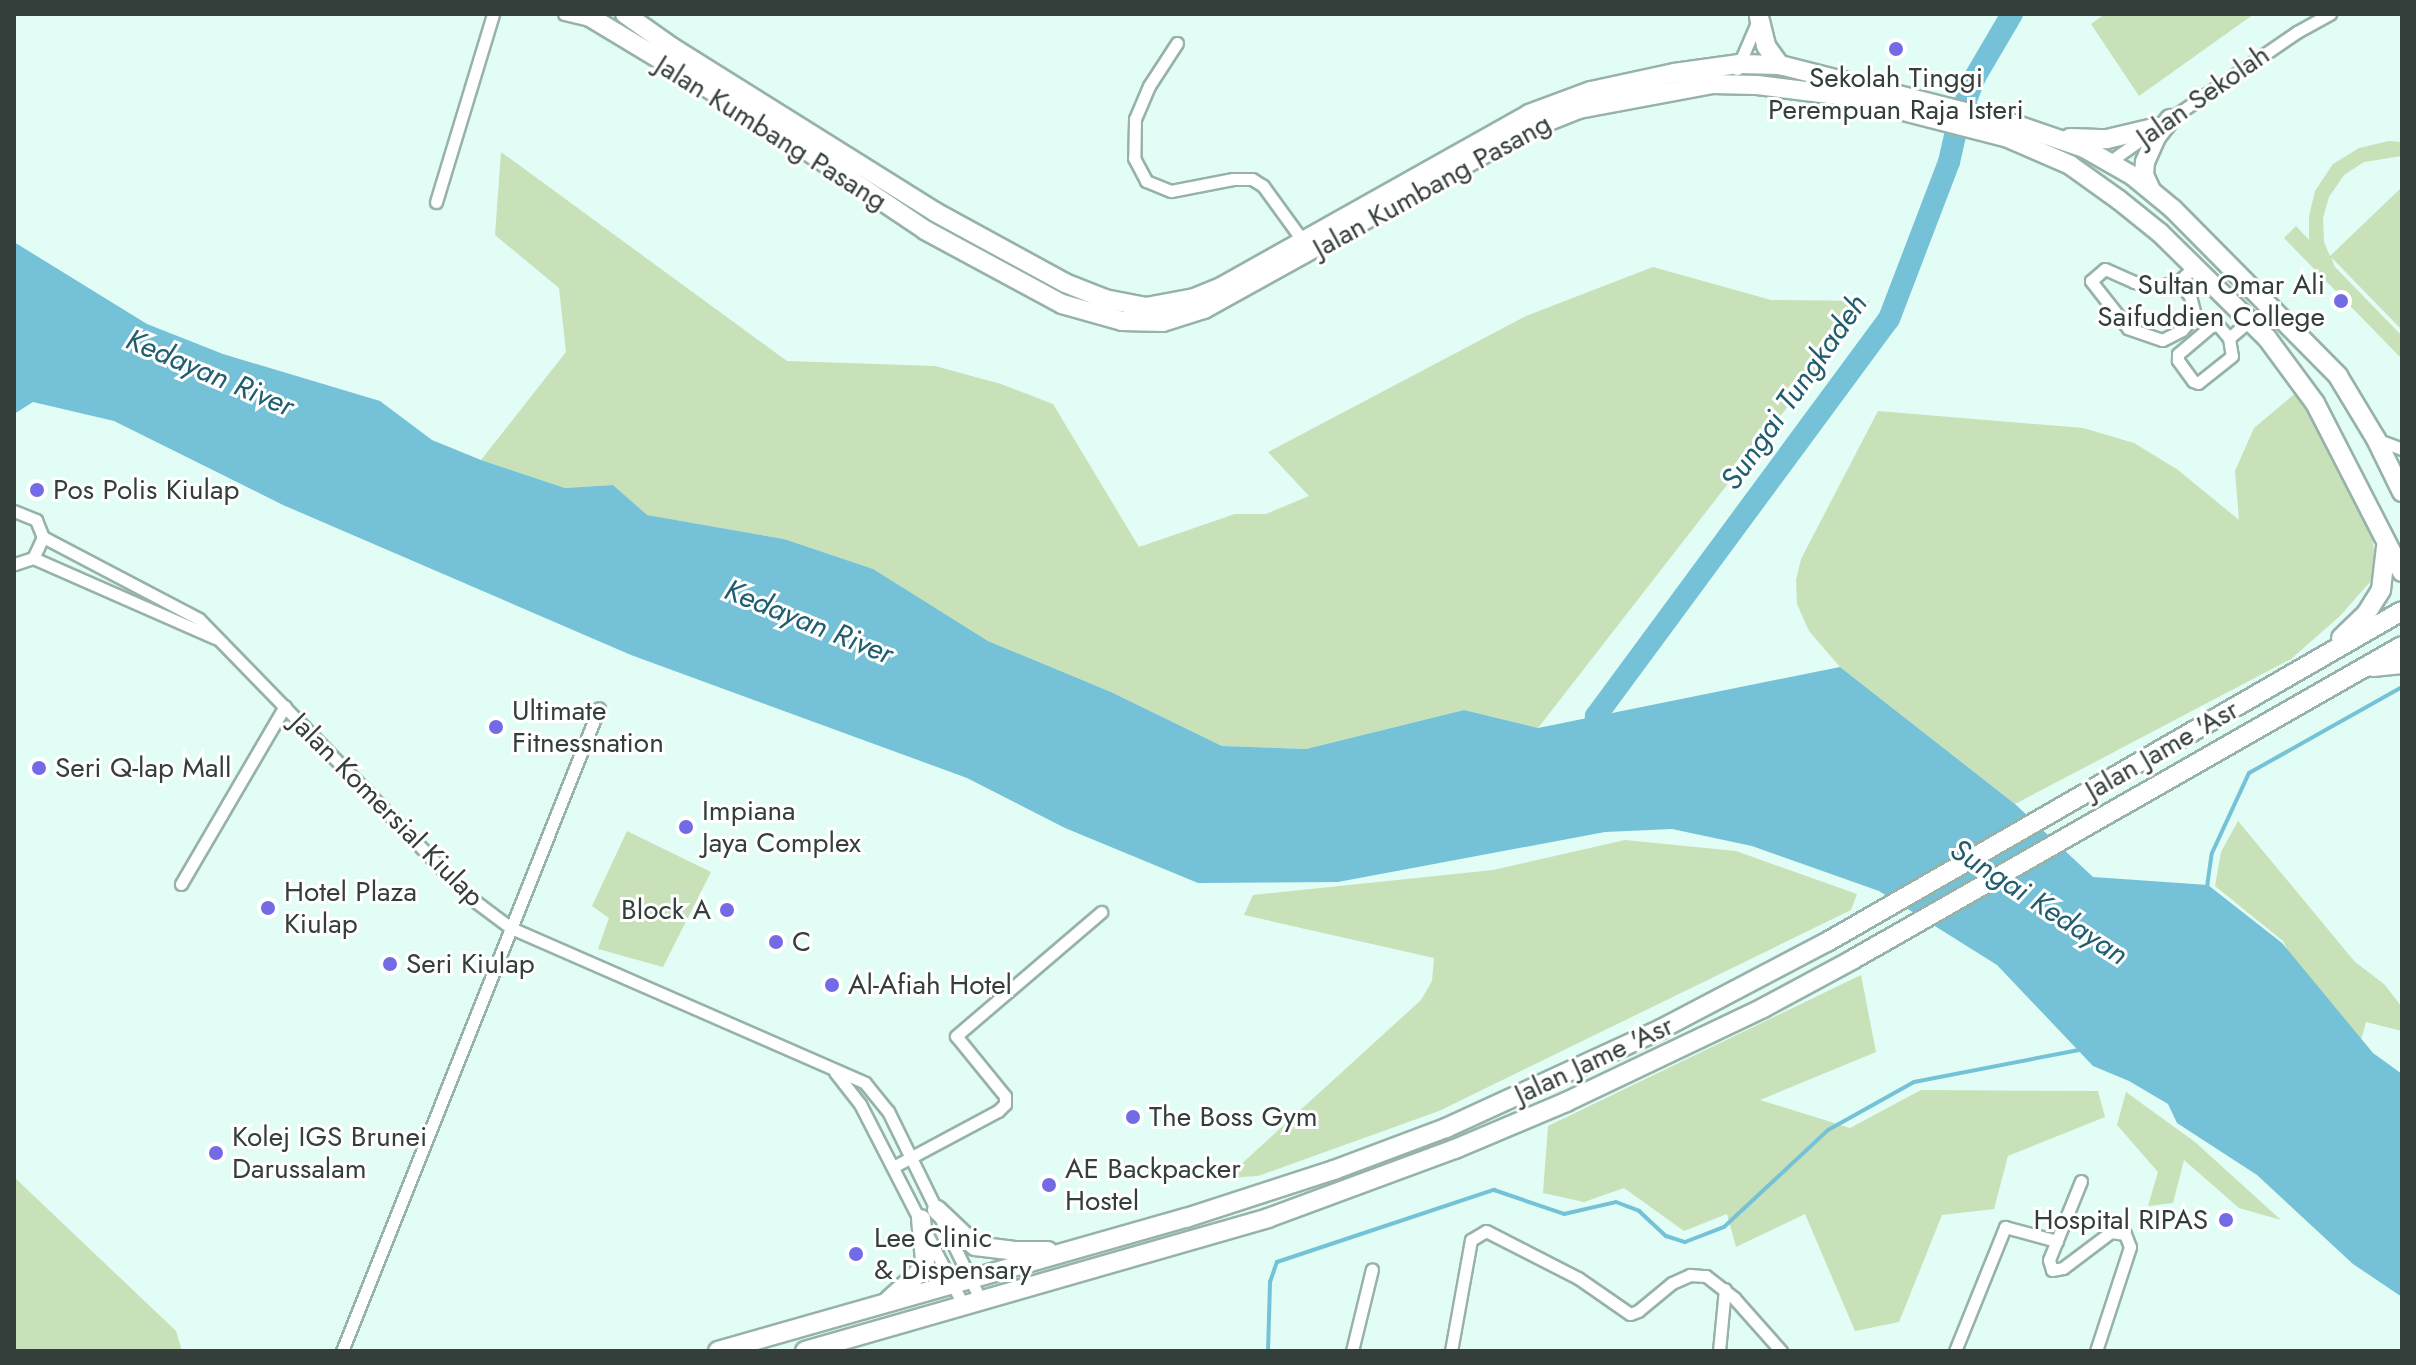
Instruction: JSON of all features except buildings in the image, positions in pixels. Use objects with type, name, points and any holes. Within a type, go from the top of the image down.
[{"type":"main road","name":"Jalan Kumbang Pasang","points":[[625,14],[673,48],[923,205],[1054,278],[1105,299],[1146,307],[1194,298],[1223,286],[1481,140],[1564,99],[1674,73],[1739,64],[1780,65],[1985,125],[2063,138],[2109,162],[2151,190],[2318,354],[2338,376],[2376,439],[2402,491]]},
{"type":"main road","points":[[1760,16],[1766,46],[1780,65]]},
{"type":"main road","name":"Jalan Kumbang Pasang","points":[[589,18],[769,125],[925,230],[1062,304],[1100,318],[1142,323],[1182,317],[1232,296],[1551,119],[1579,109],[1712,84],[1731,84],[1809,89],[1932,110]]},
{"type":"main road","points":[[2063,138],[2107,139],[2164,123]]},
{"type":"main road","points":[[2151,190],[2144,175],[2148,150],[2164,123]]},
{"type":"main road","name":"Jalan Kumbang Pasang","points":[[1985,125],[2052,155],[2096,183],[2160,233],[2249,321],[2302,383],[2402,572]]},
{"type":"main road","points":[[2052,155],[2109,162],[2118,184],[2160,233]]},
{"type":"main road","points":[[2319,694],[2305,668],[2366,614],[2385,576],[2386,541]]},
{"type":"main road","name":"Jalan Jame 'Asr","points":[[718,1351],[1071,1251],[1289,1185],[1446,1128],[1661,1029],[1827,942],[2402,611]]},
{"type":"main road","name":"Jalan Jame 'Asr","points":[[805,1351],[1268,1218],[1455,1149],[1673,1053],[1852,960],[2402,646]]},
{"type":"main road","points":[[2362,669],[2402,664]]},
{"type":"main road","points":[[884,1304],[918,1274],[925,1261],[929,1214],[975,1246],[1013,1251],[1071,1251]]},
{"type":"main road","points":[[698,1351],[756,1340]]},
{"type":"street","points":[[436,202],[493,14]]},
{"type":"street","points":[[564,14],[589,18]]},
{"type":"street","name":"Jalan Sekolah","points":[[2297,32],[2317,14]]},
{"type":"street","name":"Jalan Sekolah","points":[[2109,162],[2297,32],[2330,14]]},
{"type":"street","points":[[1731,84],[1760,16]]},
{"type":"street","points":[[1177,43],[1149,86],[1135,119],[1134,158],[1146,181],[1171,191],[1233,179],[1252,179],[1263,186],[1303,241]]},
{"type":"street","points":[[2178,282],[2190,296],[2195,315],[2182,330],[2162,340],[2128,328],[2091,281],[2105,269],[2147,286],[2178,282],[2194,267]]},
{"type":"street","points":[[2229,338],[2249,321]]},
{"type":"street","points":[[2214,325],[2229,338],[2232,356],[2198,383],[2193,381],[2178,360],[2178,354],[2214,325]]},
{"type":"street","points":[[2376,439],[2402,449]]},
{"type":"street","name":"Jalan Komersial Kiulap","points":[[14,511],[36,520],[43,537],[184,609],[285,706],[468,896],[511,928],[835,1072],[851,1074],[874,1093],[912,1157],[929,1214],[973,1304]]},
{"type":"street","points":[[14,564],[33,558],[43,537]]},
{"type":"street","name":"Jalan Komersial Kiulap","points":[[33,558],[219,640]]},
{"type":"street","points":[[181,884],[285,706]]},
{"type":"street","points":[[342,1351],[599,708]]},
{"type":"street","points":[[893,1167],[998,1111],[1005,1104],[1005,1096],[956,1036],[1101,912]]},
{"type":"street","name":"Jalan Komersial Kiulap","points":[[835,1072],[860,1104],[893,1167],[929,1214],[973,1304]]},
{"type":"street","points":[[2081,1181],[2049,1265],[2057,1270],[2111,1232],[2118,1231],[2129,1239],[2130,1247],[2096,1351]]},
{"type":"street","points":[[1955,1351],[2005,1227],[2057,1241]]},
{"type":"street","points":[[1451,1351],[1471,1240],[1477,1233],[1486,1231],[1578,1278],[1630,1314],[1690,1275],[1706,1276],[1725,1289],[1781,1351]]},
{"type":"street","points":[[1352,1351],[1372,1269]]},
{"type":"street","points":[[1719,1351],[1725,1289]]},
{"type":"green space","points":[[2105,14],[2254,14],[2139,96],[2091,24]]},
{"type":"green space","points":[[2389,141],[2402,142],[2402,156],[2364,162],[2344,175],[2329,197],[2323,218],[2324,242],[2330,256],[2402,187],[2402,330],[2331,257],[2335,267],[2402,336],[2402,359],[2284,238],[2296,226],[2309,240],[2309,216],[2315,191],[2333,164],[2359,148]]},
{"type":"green space","points":[[501,152],[787,361],[935,366],[1001,384],[1053,404],[1139,547],[1235,514],[1266,514],[1309,496],[1268,452],[1526,316],[1653,267],[1771,300],[1870,301],[1538,728],[1464,710],[1306,749],[1222,746],[1111,692],[988,641],[872,569],[784,539],[646,515],[613,485],[565,488],[481,460],[566,352],[559,288],[495,235]]},
{"type":"green space","points":[[2298,391],[2370,521],[2377,574],[2340,616],[2291,659],[2015,804],[1840,667],[1809,631],[1797,604],[1796,580],[1801,559],[1878,411],[2083,428],[2134,443],[2178,470],[2239,520],[2235,471],[2254,428]]},
{"type":"green space","points":[[2238,821],[2355,962],[2384,984],[2402,1007],[2402,1031],[2366,1022],[2360,1044],[2304,984],[2283,941],[2215,886],[2221,852]]},
{"type":"green space","points":[[627,831],[711,872],[663,967],[598,949],[609,918],[592,906]]},
{"type":"green space","points":[[1625,840],[1736,851],[1857,894],[1851,910],[1439,1111],[1258,1176],[1226,1178],[1421,1000],[1432,981],[1434,958],[1244,915],[1253,895],[1493,870]]},
{"type":"green space","points":[[1861,975],[1876,1052],[1760,1100],[1850,1128],[1921,1090],[2098,1091],[2105,1117],[2008,1156],[1994,1209],[1942,1215],[1899,1322],[1855,1331],[1805,1214],[1736,1247],[1727,1214],[1684,1231],[1624,1188],[1584,1202],[1543,1193],[1548,1126]]},
{"type":"green space","points":[[2126,1092],[2195,1142],[2281,1220],[2239,1208],[2184,1160],[2173,1203],[2148,1206],[2158,1172],[2117,1125]]},
{"type":"green space","points":[[14,1177],[176,1331],[182,1351],[14,1351]]},
{"type":"water","points":[[14,242],[147,324],[223,354],[380,401],[432,440],[481,460],[565,488],[613,485],[647,515],[784,539],[873,569],[988,641],[1111,692],[1222,746],[1306,749],[1464,710],[1538,728],[1840,667],[2015,804],[2093,877],[2208,885],[2282,943],[2373,1053],[2402,1074],[2402,1297],[2353,1264],[2257,1175],[2177,1123],[2168,1104],[2129,1081],[2093,1066],[1997,965],[1879,891],[1752,846],[1672,829],[1605,832],[1338,882],[1198,883],[1065,828],[967,778],[631,655],[283,505],[114,421],[33,402],[14,414]]},
{"type":"waterway","name":"Sungai Tungkadeh","points":[[1594,743],[1596,716],[1889,319],[1949,162],[1959,118],[1975,77],[2012,14]]},
{"type":"waterway","points":[[2207,887],[2212,853],[2249,773],[2402,687]]},
{"type":"waterway","points":[[1268,1351],[1270,1282],[1277,1262],[1494,1190],[1564,1214],[1616,1202],[1639,1211],[1666,1236],[1685,1242],[1724,1227],[1828,1130],[1914,1082],[2083,1049]]},
{"type":"place","name":"Sekolah Tinggi Perempuan Raja Isteri","points":[[1896,49]]},
{"type":"place","name":"Sultan Omar Ali Saifuddien College","points":[[2341,301]]},
{"type":"place","name":"Pos Polis Kiulap","points":[[37,490]]},
{"type":"place","name":"Ultimate Fitnessnation","points":[[496,727]]},
{"type":"place","name":"Seri Q-lap Mall","points":[[39,768]]},
{"type":"place","name":"Impiana Jaya Complex","points":[[686,827]]},
{"type":"place","name":"Hotel Plaza Kiulap","points":[[268,908]]},
{"type":"place","name":"Block A","points":[[727,910]]},
{"type":"place","name":"C","points":[[776,942]]},
{"type":"place","name":"Seri Kiulap","points":[[390,964]]},
{"type":"place","name":"Al-Afiah Hotel","points":[[832,985]]},
{"type":"place","name":"The Boss Gym","points":[[1133,1117]]},
{"type":"place","name":"Kolej IGS Brunei Darussalam","points":[[216,1153]]},
{"type":"place","name":"AE Backpacker Hostel","points":[[1049,1185]]},
{"type":"place","name":"Hospital RIPAS","points":[[2226,1220]]},
{"type":"place","name":"Lee Clinic & Dispensary","points":[[856,1254]]},
{"type":"water label","name":"Kedayan River","points":[[210,373]]},
{"type":"water label","name":"Kedayan River","points":[[809,622]]},
{"type":"water label","name":"Sungai Kedayan","points":[[2039,902]]}]
